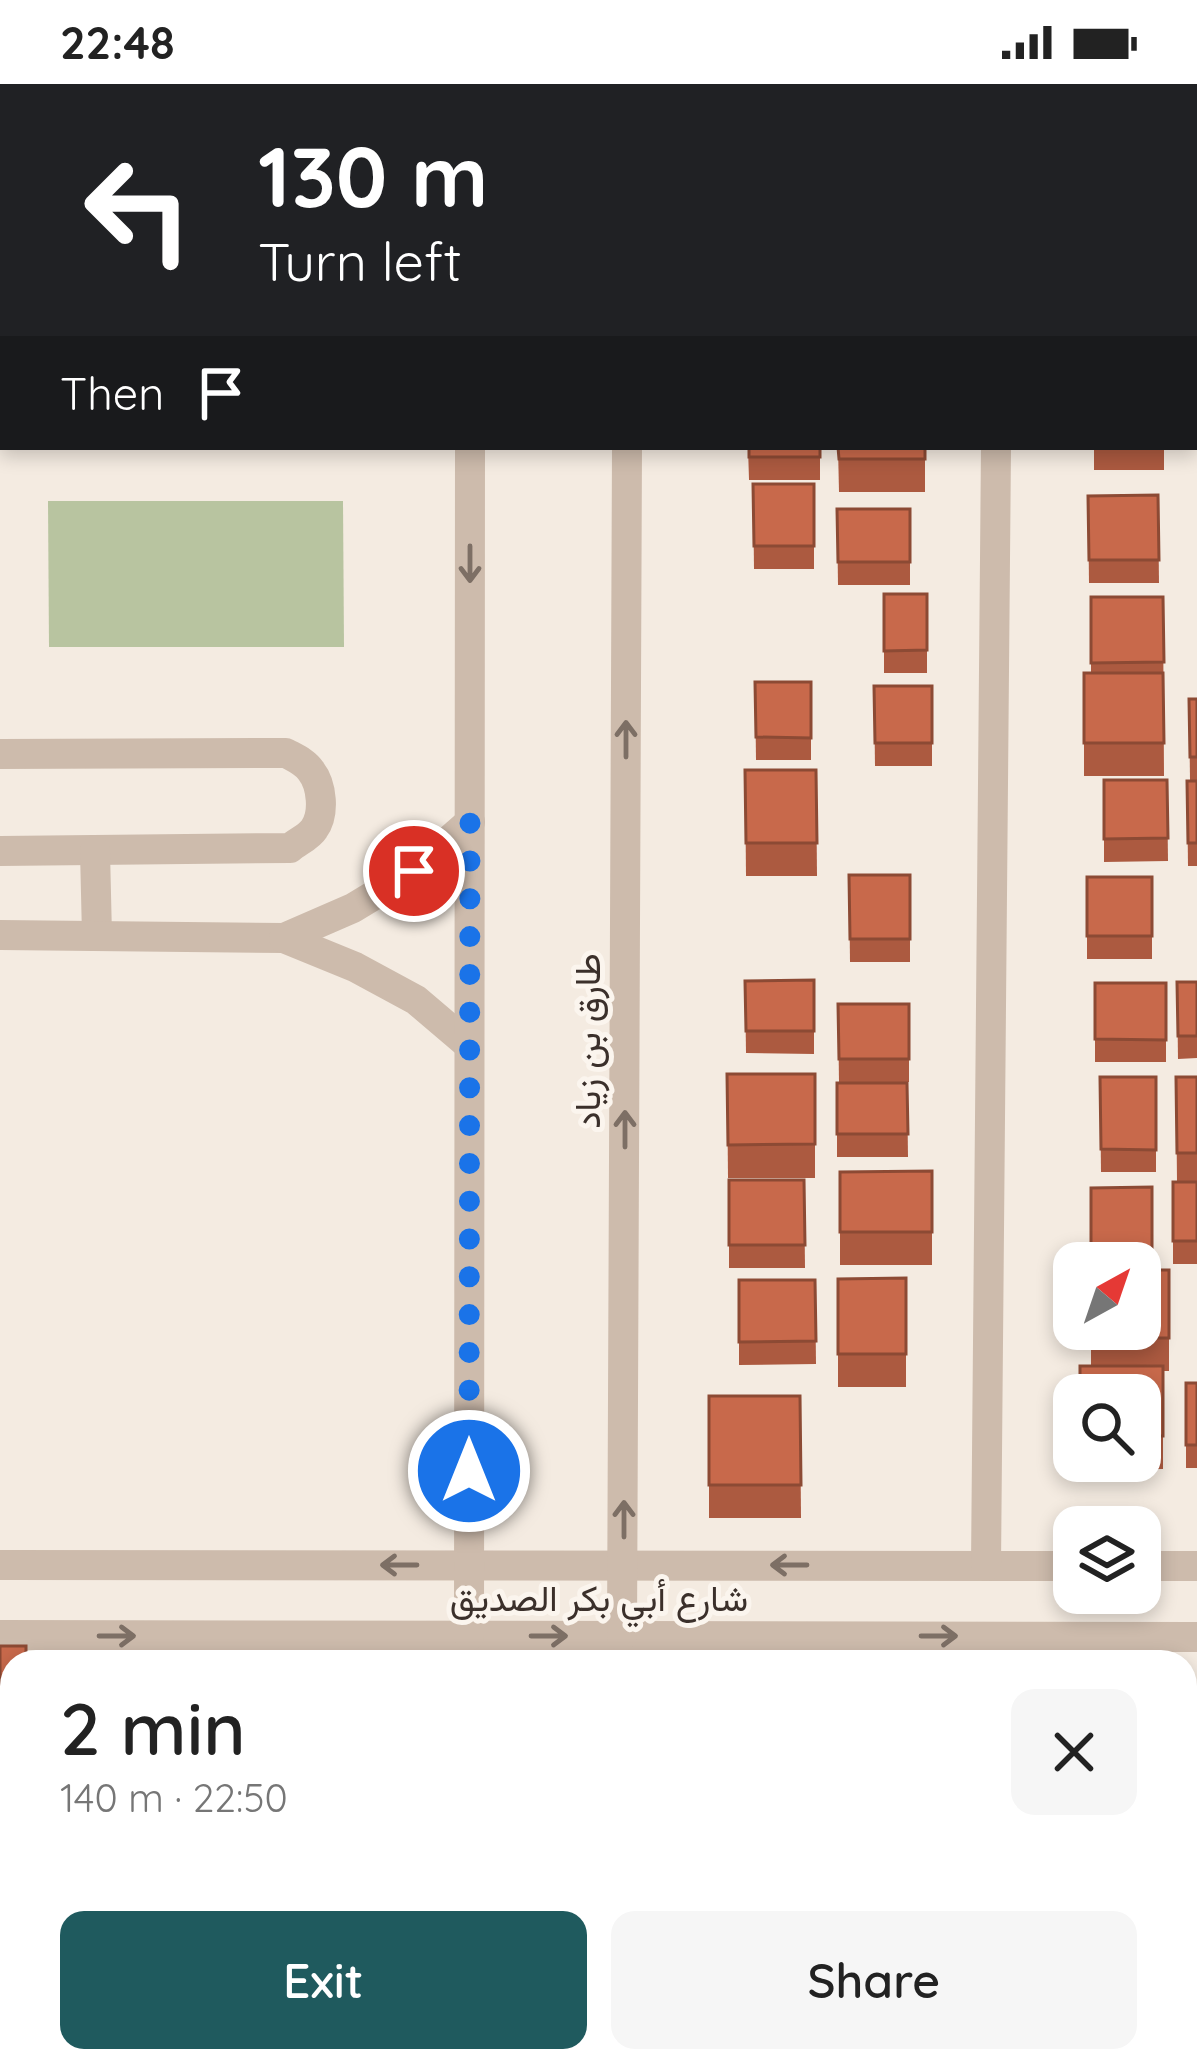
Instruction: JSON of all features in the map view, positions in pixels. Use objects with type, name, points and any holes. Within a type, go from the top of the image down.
[{"type":"street","points":[[469,1636],[470,450]]},
{"type":"street","name":"طارق بن زياد","points":[[622,1636],[627,450]]},
{"type":"street","points":[[986,1566],[996,450]]},
{"type":"street","points":[[0,754],[286,753],[313,772],[320,790],[320,816],[313,831],[290,848],[0,851]]},
{"type":"street","points":[[284,938],[352,908],[414,871],[470,822]]},
{"type":"street","points":[[95,851],[97,936]]},
{"type":"street","points":[[0,935],[284,938],[355,967],[416,1000],[469,1045]]},
{"type":"street","name":"شارع أبي بكر الصديق","points":[[0,1565],[1053,1566]]},
{"type":"street","points":[[1161,1566],[1197,1566]]},
{"type":"street","name":"شارع أبي بكر الصديق","points":[[0,1635],[1197,1637]]},
{"type":"green space","points":[[48,501],[343,501],[344,647],[49,647]]},
{"type":"building","points":[[749,450],[820,450],[820,457],[749,457]]},
{"type":"building","points":[[838,450],[925,450],[925,459],[839,459]]},
{"type":"building","points":[[753,484],[814,484],[814,546],[754,546]]},
{"type":"building","points":[[1158,495],[1159,560],[1089,560],[1088,496]]},
{"type":"building","points":[[837,509],[910,509],[910,562],[838,562]]},
{"type":"building","points":[[884,594],[927,594],[927,650],[884,651]]},
{"type":"building","points":[[1091,597],[1163,597],[1164,662],[1091,663]]},
{"type":"building","points":[[1084,673],[1163,673],[1164,743],[1084,743]]},
{"type":"building","points":[[755,682],[811,682],[811,738],[756,737]]},
{"type":"building","points":[[874,686],[932,686],[932,743],[875,743]]},
{"type":"building","points":[[1189,699],[1197,699],[1197,757],[1190,757]]},
{"type":"building","points":[[745,770],[816,770],[817,843],[746,843]]},
{"type":"building","points":[[1104,780],[1167,780],[1168,838],[1104,839]]},
{"type":"building","points":[[1187,781],[1197,781],[1197,843],[1188,843]]},
{"type":"building","points":[[849,875],[910,875],[910,939],[850,939]]},
{"type":"building","points":[[1087,877],[1152,877],[1152,936],[1087,936]]},
{"type":"building","points":[[814,980],[814,1031],[746,1031],[745,981]]},
{"type":"building","points":[[1177,982],[1197,982],[1197,1036],[1178,1036]]},
{"type":"building","points":[[1095,983],[1166,983],[1166,1040],[1095,1039]]},
{"type":"building","points":[[838,1004],[909,1004],[909,1059],[839,1059]]},
{"type":"building","points":[[727,1074],[815,1074],[815,1144],[728,1145]]},
{"type":"building","points":[[1100,1077],[1156,1077],[1156,1150],[1101,1149]]},
{"type":"building","points":[[1176,1077],[1197,1077],[1197,1153],[1177,1153]]},
{"type":"building","points":[[837,1083],[907,1083],[908,1134],[837,1134]]},
{"type":"building","points":[[932,1171],[932,1232],[840,1232],[840,1172]]},
{"type":"building","points":[[729,1180],[804,1180],[805,1245],[729,1245]]},
{"type":"building","points":[[1173,1182],[1197,1182],[1197,1241],[1173,1241]]},
{"type":"building","points":[[1152,1187],[1152,1242],[1091,1242],[1091,1188]]},
{"type":"building","points":[[1161,1270],[1169,1270],[1169,1338],[1161,1338]]},
{"type":"building","points":[[906,1278],[906,1354],[838,1354],[838,1279]]},
{"type":"building","points":[[739,1280],[815,1280],[816,1341],[739,1342]]},
{"type":"building","points":[[1080,1366],[1163,1366],[1163,1436],[1161,1374],[1080,1374]]},
{"type":"building","points":[[1186,1383],[1197,1383],[1197,1445],[1186,1445]]},
{"type":"building","points":[[709,1396],[800,1396],[801,1485],[709,1485]]},
{"type":"building","points":[[0,1646],[26,1646],[26,1650],[0,1650]]},
{"type":"route","points":[[414,871],[470,822],[469,1471]]}]
